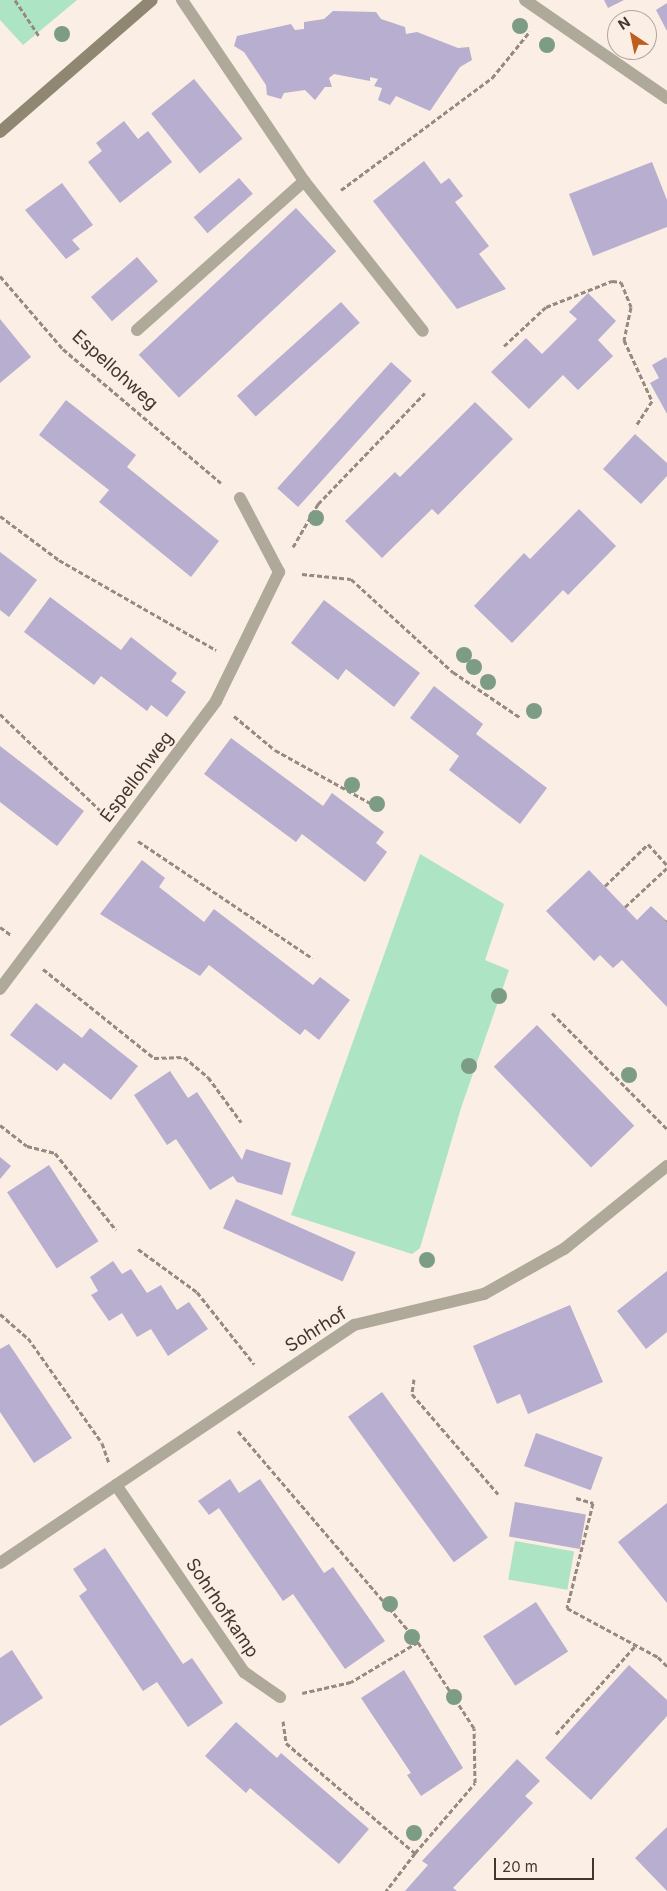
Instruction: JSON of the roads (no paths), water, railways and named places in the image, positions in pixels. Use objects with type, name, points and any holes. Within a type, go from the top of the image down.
[{"type":"street","points":[[0,132],[152,0]]},
{"type":"street","points":[[182,0],[304,181],[423,331]]},
{"type":"street","points":[[525,0],[667,98]]},
{"type":"street","points":[[137,330],[304,181]]},
{"type":"street","name":"Espellohweg","points":[[0,988],[216,701],[236,661],[279,572],[240,498]]},
{"type":"street","name":"Sohrhof","points":[[0,1563],[354,1324],[484,1294],[564,1249],[667,1166]]},
{"type":"street","name":"Sohrhofkamp","points":[[116,1485],[244,1672],[280,1697]]}]
